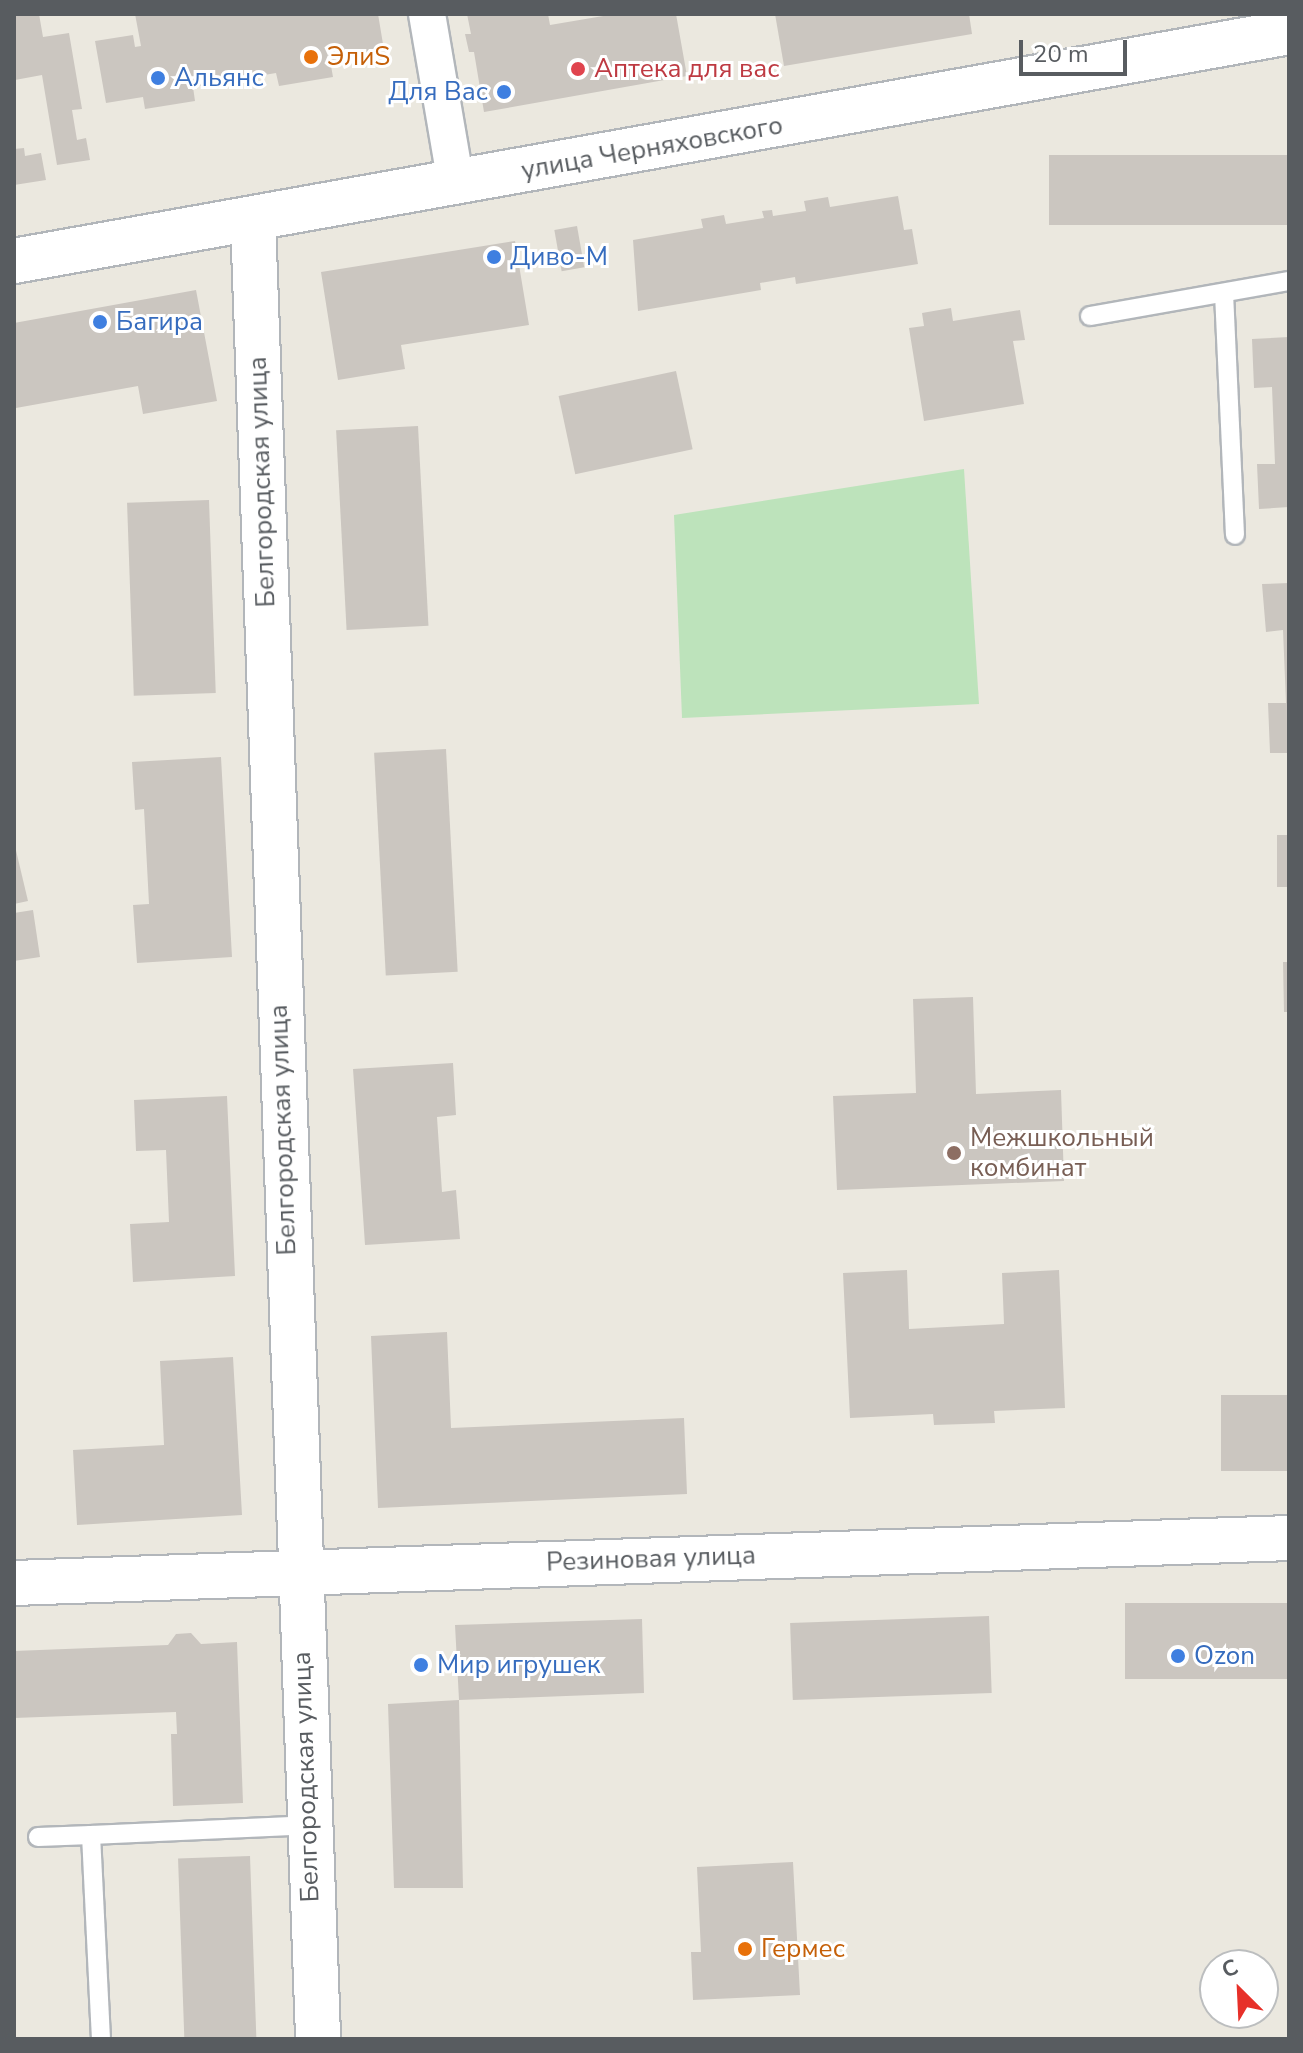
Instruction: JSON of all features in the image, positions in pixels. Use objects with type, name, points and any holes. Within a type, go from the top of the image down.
[{"type":"street","points":[[427,14],[456,184]]},
{"type":"street","name":"улица Черняховского","points":[[14,261],[1289,32]]},
{"type":"street","name":"Белгородская улица","points":[[253,220],[298,1570],[318,2039]]},
{"type":"street","name":"Резиновая улица","points":[[14,1583],[298,1570],[1289,1538]]},
{"type":"lane","points":[[1090,316],[1289,281]]},
{"type":"lane","points":[[1224,293],[1235,535]]},
{"type":"lane","points":[[38,1837],[308,1825]]},
{"type":"lane","points":[[91,1835],[101,2039]]},
{"type":"green space","points":[[964,469],[979,704],[682,718],[674,515]]},
{"type":"building","points":[[14,14],[39,14],[43,37],[69,33],[82,109],[72,110],[77,140],[86,138],[90,160],[57,165],[42,75],[15,80]]},
{"type":"building","points":[[135,14],[378,14],[384,50],[330,60],[333,77],[279,86],[276,73],[193,87],[195,101],[145,109],[143,97],[106,103],[95,41],[133,35],[135,47],[141,46]]},
{"type":"building","points":[[467,14],[548,14],[550,25],[615,14],[676,14],[687,76],[484,112],[474,52],[469,52],[465,34],[471,34]]},
{"type":"building","points":[[775,14],[969,14],[972,34],[784,66]]},
{"type":"building","points":[[24,148],[25,156],[41,153],[46,180],[14,185],[14,149]]},
{"type":"building","points":[[1049,155],[1289,155],[1289,225],[1049,225]]},
{"type":"building","points":[[898,196],[904,230],[912,229],[918,264],[796,284],[795,277],[760,283],[761,290],[638,311],[633,240],[703,228],[701,219],[724,215],[726,224],[764,218],[762,211],[772,210],[773,216],[806,211],[804,201],[828,197],[830,207]]},
{"type":"building","points":[[577,226],[584,267],[562,271],[554,230]]},
{"type":"building","points":[[515,241],[529,325],[401,345],[405,369],[338,380],[321,272]]},
{"type":"building","points":[[196,290],[217,401],[143,414],[138,386],[16,408],[14,323]]},
{"type":"building","points":[[951,308],[953,321],[1020,310],[1025,340],[1013,341],[1024,404],[924,421],[909,328],[924,326],[922,313]]},
{"type":"building","points":[[1289,337],[1289,507],[1259,509],[1257,464],[1275,464],[1272,387],[1254,388],[1252,339]]},
{"type":"building","points":[[676,371],[693,449],[575,474],[559,396]]},
{"type":"building","points":[[418,426],[428,626],[347,630],[336,430]]},
{"type":"building","points":[[209,500],[216,693],[134,696],[127,503]]},
{"type":"building","points":[[1289,583],[1289,753],[1270,753],[1268,703],[1286,703],[1283,630],[1266,632],[1262,584]]},
{"type":"building","points":[[446,749],[458,972],[386,975],[374,753]]},
{"type":"building","points":[[221,757],[232,957],[137,963],[133,905],[149,904],[144,809],[135,810],[132,762]]},
{"type":"building","points":[[1277,835],[1289,835],[1289,887],[1277,887]]},
{"type":"building","points":[[14,842],[28,901],[14,904]]},
{"type":"building","points":[[33,910],[40,957],[14,961],[14,913]]},
{"type":"building","points":[[1283,962],[1289,962],[1289,1012],[1284,1012]]},
{"type":"building","points":[[973,997],[976,1094],[1061,1090],[1064,1181],[837,1190],[833,1096],[916,1093],[913,999]]},
{"type":"building","points":[[453,1063],[456,1115],[437,1117],[442,1192],[456,1190],[460,1239],[365,1245],[353,1069]]},
{"type":"building","points":[[227,1096],[235,1276],[133,1282],[130,1224],[169,1222],[166,1150],[136,1151],[134,1100]]},
{"type":"building","points":[[907,1270],[909,1329],[1004,1324],[1002,1273],[1059,1270],[1065,1408],[994,1411],[995,1423],[934,1425],[933,1414],[850,1418],[843,1273]]},
{"type":"building","points":[[447,1332],[451,1428],[684,1418],[687,1494],[378,1508],[371,1336]]},
{"type":"building","points":[[233,1357],[242,1515],[77,1525],[73,1450],[164,1445],[160,1361]]},
{"type":"building","points":[[1221,1395],[1289,1395],[1289,1471],[1221,1471]]},
{"type":"building","points":[[1125,1603],[1289,1603],[1289,1679],[1125,1679]]},
{"type":"building","points":[[989,1616],[992,1693],[793,1700],[790,1623]]},
{"type":"building","points":[[642,1619],[644,1693],[459,1700],[455,1625]]},
{"type":"building","points":[[191,1633],[201,1644],[237,1642],[243,1803],[173,1806],[171,1734],[177,1734],[176,1712],[14,1718],[14,1651],[168,1645],[176,1634]]},
{"type":"building","points":[[459,1700],[463,1888],[394,1888],[388,1704]]},
{"type":"building","points":[[250,1856],[256,2039],[184,2039],[178,1859]]},
{"type":"building","points":[[793,1862],[800,1995],[693,2000],[691,1952],[701,1952],[697,1867]]},
{"type":"place","name":"ЭлиS","points":[[311,57]]},
{"type":"place","name":"Аптека для вас","points":[[578,69]]},
{"type":"place","name":"Альянс","points":[[158,78]]},
{"type":"place","name":"Для Вас","points":[[504,92]]},
{"type":"place","name":"Диво-М","points":[[494,257]]},
{"type":"place","name":"Багира","points":[[100,322]]},
{"type":"place","name":"Межшкольный комбинат","points":[[954,1153]]},
{"type":"place","name":"Ozon","points":[[1178,1656]]},
{"type":"place","name":"Мир игрушек","points":[[421,1665]]},
{"type":"place","name":"Гермес","points":[[745,1949]]}]
